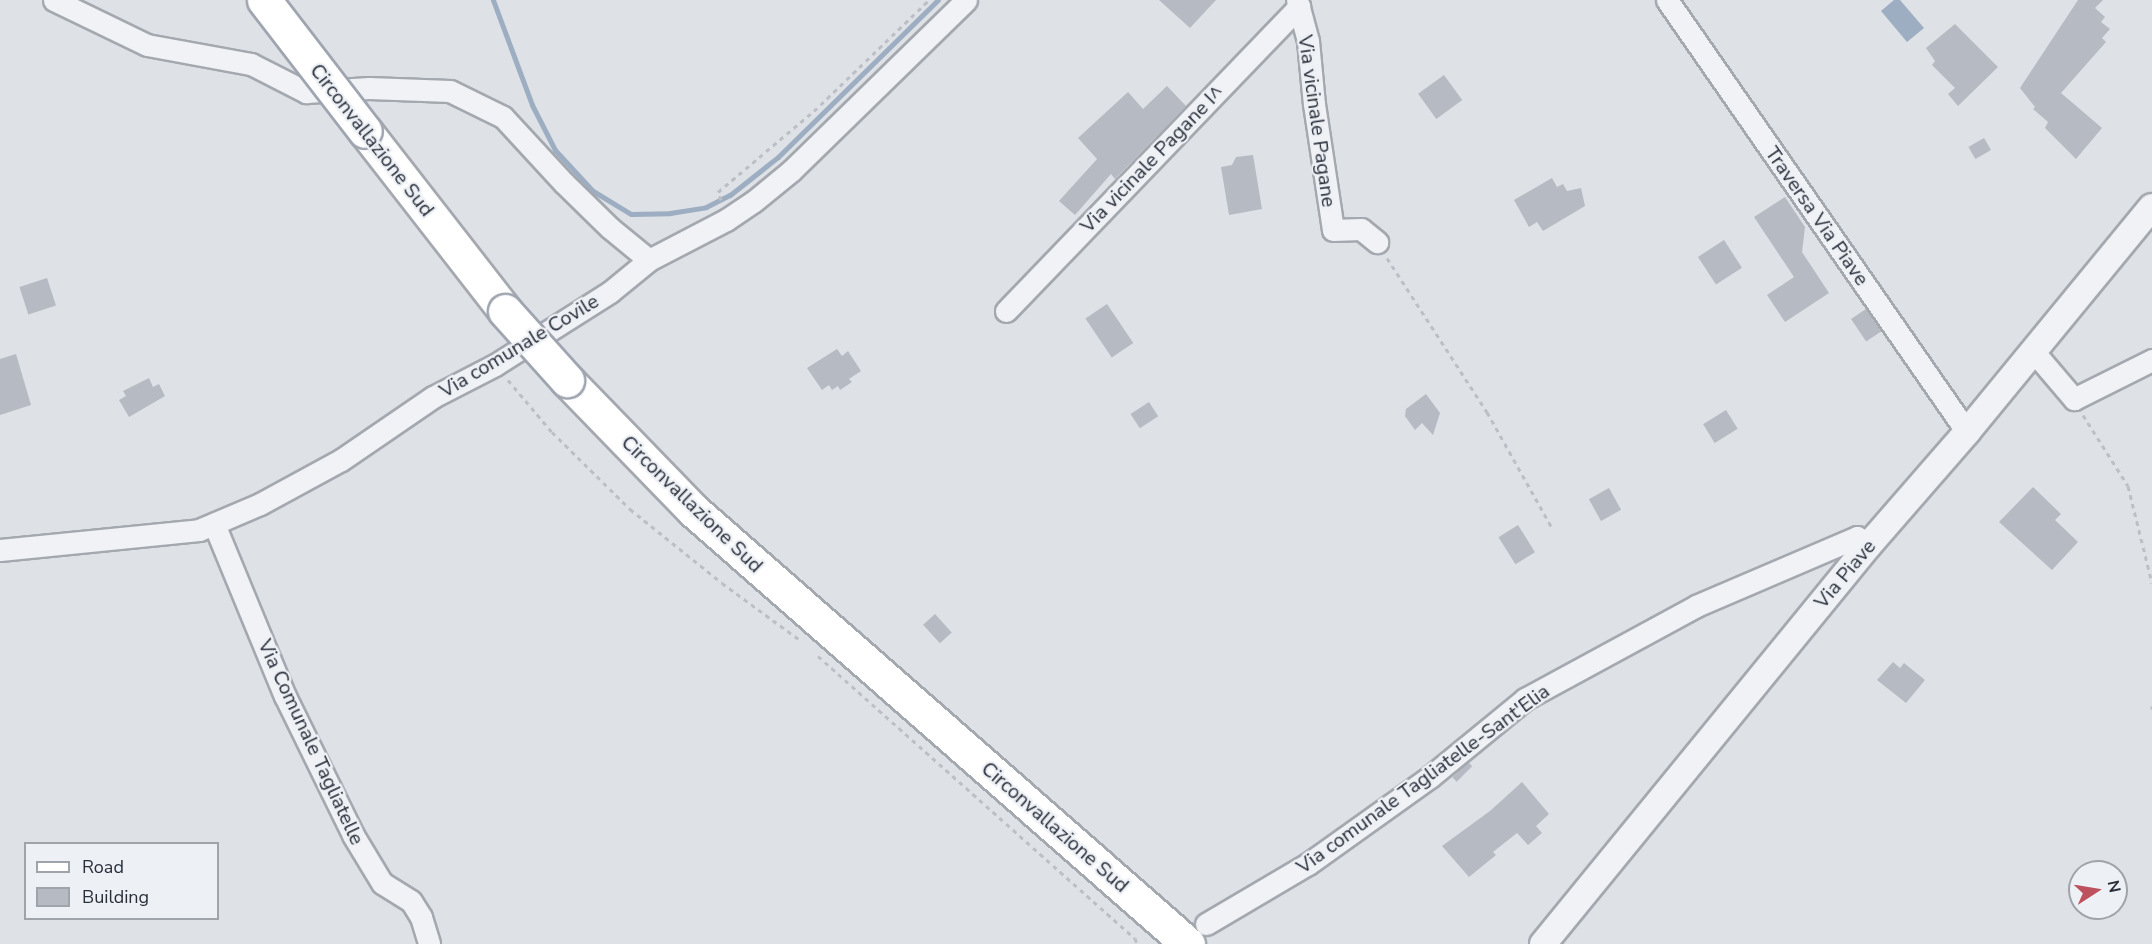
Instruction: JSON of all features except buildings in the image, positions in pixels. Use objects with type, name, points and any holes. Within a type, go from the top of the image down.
[{"type":"main road","name":"Circonvallazione Sud","points":[[264,0],[506,311],[567,380],[694,511],[1197,934]]},
{"type":"street","points":[[54,0],[147,45],[251,64],[306,92],[369,88],[450,91],[503,117],[587,205],[649,260]]},
{"type":"street","name":"Via comunale Covile","points":[[0,550],[199,530],[260,504],[341,460],[433,397],[495,365],[610,292],[649,260],[753,202],[792,170],[966,0]]},
{"type":"street","name":"Traversa Via Piave","points":[[1667,0],[1967,432]]},
{"type":"street","name":"Via vicinale Pagane","points":[[1298,3],[1308,41],[1314,104],[1333,230],[1361,229],[1377,242]]},
{"type":"street","name":"Via vicinale Pagane I^","points":[[1006,311],[1298,3]]},
{"type":"street","name":"Via Piave","points":[[1543,944],[1868,546],[1967,432],[2152,207]]},
{"type":"street","points":[[2034,352],[2074,399],[2152,360]]},
{"type":"street","name":"Via Comunale Tagliatelle","points":[[214,524],[285,696],[353,835],[382,883],[411,901],[421,918],[429,944]]},
{"type":"street","name":"Via comunale Tagliatelle-Sant'Elia","points":[[1197,934],[1308,864],[1430,777],[1525,699],[1696,606],[1857,537],[1868,546]]},
{"type":"path","points":[[718,192],[814,111],[929,0]]},
{"type":"path","points":[[1377,242],[1487,412],[1551,526]]},
{"type":"path","points":[[495,365],[552,432],[630,509],[722,583],[802,642]]},
{"type":"path","points":[[2074,399],[2128,486],[2152,583]]},
{"type":"path","points":[[811,650],[1135,938],[1137,944]]},
{"type":"water","points":[[1894,0],[1900,0],[1924,28],[1907,42],[1881,11]]},
{"type":"waterway","points":[[493,0],[532,105],[555,150],[593,191],[631,214],[670,213],[706,207],[730,195],[778,157],[938,0]]}]
